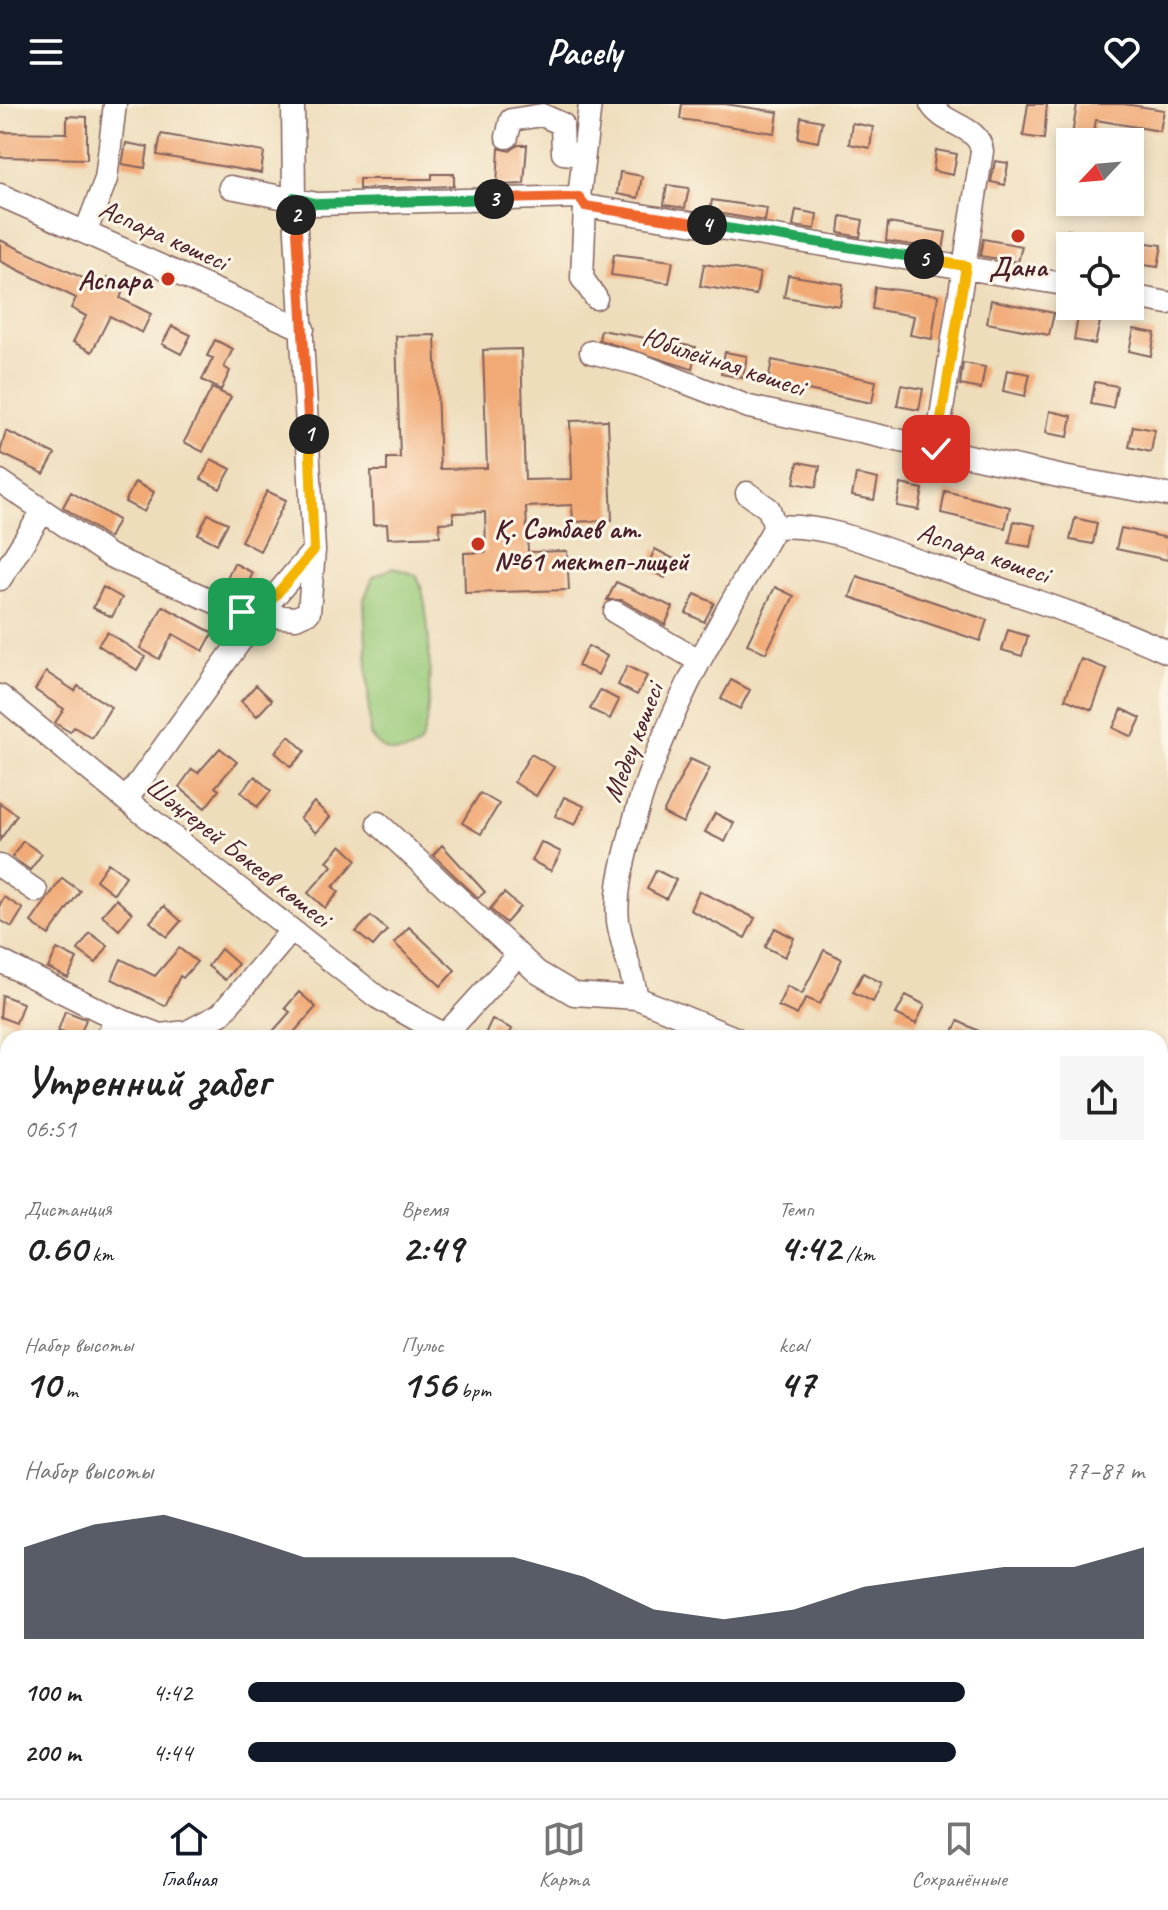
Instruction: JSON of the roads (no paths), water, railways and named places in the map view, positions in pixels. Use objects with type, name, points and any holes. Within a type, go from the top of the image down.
[{"type":"street","points":[[86,231],[106,179],[115,104]]},
{"type":"street","points":[[0,481],[110,556],[224,606],[259,615],[296,618],[309,612],[314,550],[294,197],[293,104]]},
{"type":"street","points":[[590,104],[584,155],[582,278],[596,298]]},
{"type":"street","points":[[931,104],[947,122],[972,132],[981,141],[966,266],[936,449]]},
{"type":"street","points":[[507,137],[511,120],[542,115],[562,124],[563,153],[584,155]]},
{"type":"street","points":[[230,187],[294,197],[317,204],[582,202],[1056,282]]},
{"type":"street","name":"Аспара көшесі","points":[[0,195],[303,329]]},
{"type":"street","points":[[1144,299],[1168,303]]},
{"type":"street","name":"Юбилейная көшесі","points":[[591,352],[638,364],[749,407],[1063,477],[1168,495]]},
{"type":"street","points":[[747,493],[769,509],[775,527]]},
{"type":"street","points":[[0,579],[43,511]]},
{"type":"street","name":"Аспара көшесі","points":[[775,527],[793,525],[845,537],[1065,611],[1168,652]]},
{"type":"street","name":"Медеу көшесі","points":[[637,998],[618,920],[619,882],[640,796],[672,711],[697,660],[775,527]]},
{"type":"street","points":[[126,800],[259,615],[314,550]]},
{"type":"street","points":[[615,612],[697,660]]},
{"type":"street","name":"Шәңгерей Бөкеев көшесі","points":[[0,696],[126,800],[377,997],[436,1030]]},
{"type":"street","points":[[378,823],[537,972],[574,994],[637,998],[715,1030]]},
{"type":"street","points":[[0,866],[36,891]]},
{"type":"street","points":[[191,1030],[221,1014],[291,931]]},
{"type":"street","points":[[454,1030],[518,955]]},
{"type":"street","points":[[0,961],[112,1028]]},
{"type":"place","name":"Дана","points":[[1018,236]]},
{"type":"place","name":"Аспара","points":[[168,279]]},
{"type":"place","name":"Қ. Сәтбаев ат. №61 мектеп-лицей","points":[[478,544]]}]
